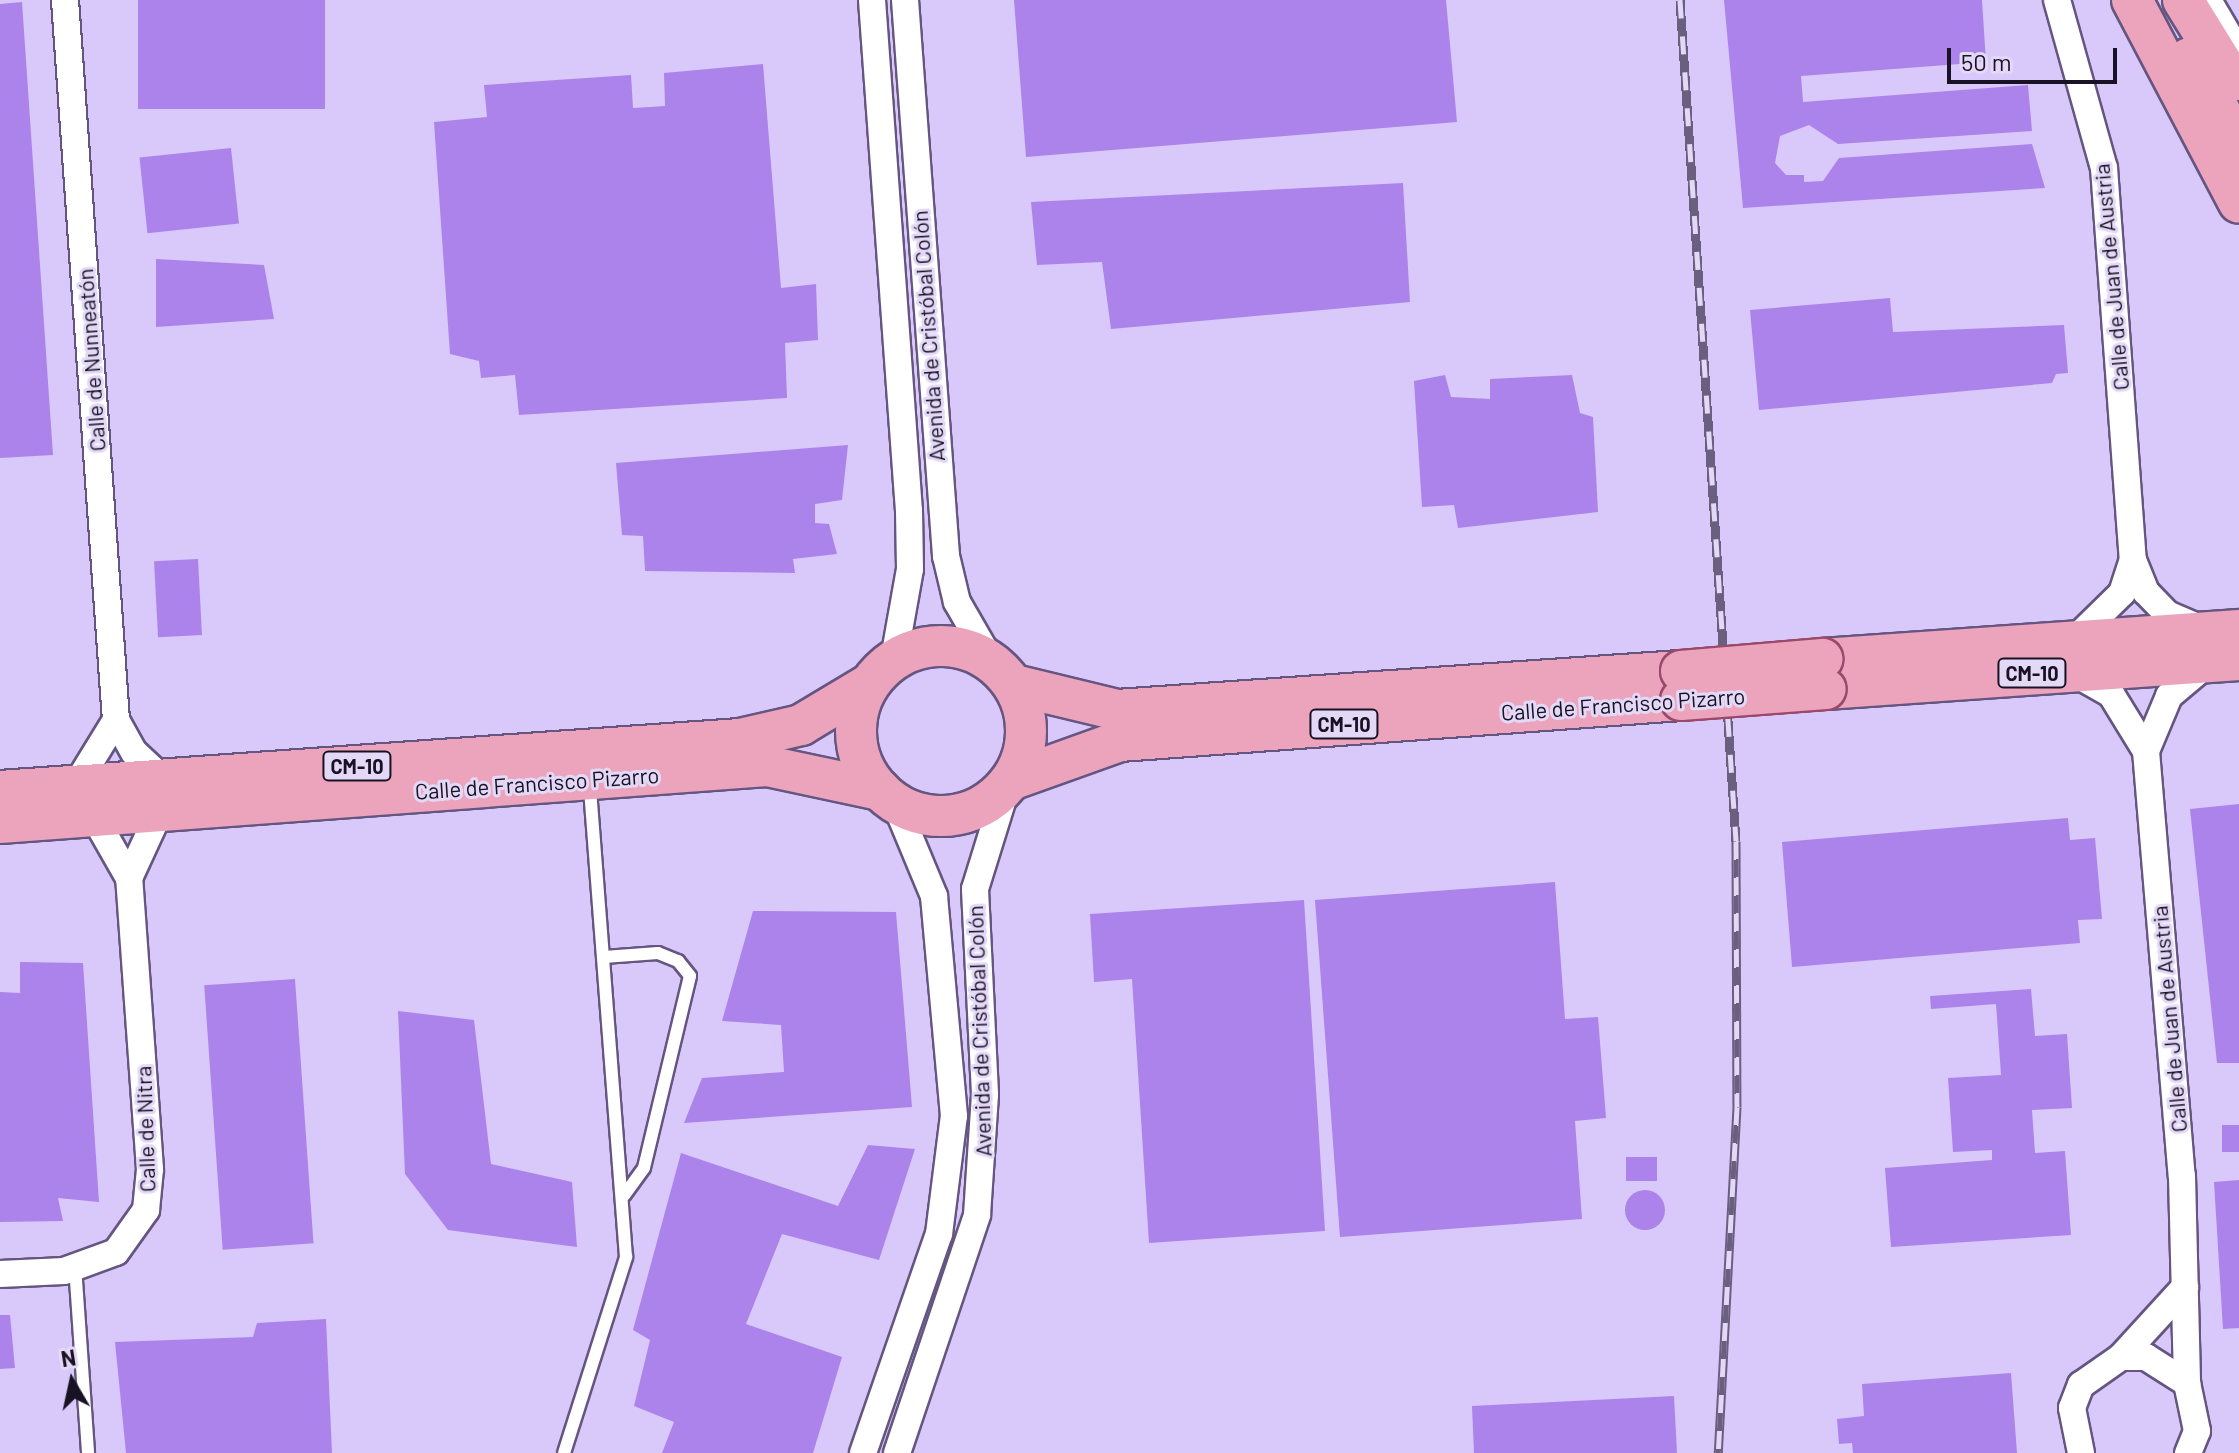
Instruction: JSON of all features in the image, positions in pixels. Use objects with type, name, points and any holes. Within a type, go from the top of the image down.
[{"type":"main road","points":[[2132,0],[2239,203]]},
{"type":"main road","points":[[2159,0],[2239,144]]},
{"type":"main road","points":[[2183,0],[2239,91]]},
{"type":"main road","name":"Calle de Francisco Pizarro","points":[[1010,786],[1120,741],[1681,685],[2224,646]]},
{"type":"main road","name":"CM-10","points":[[866,686],[894,659],[948,649],[1002,673]]},
{"type":"main road","name":"Calle de Francisco Pizarro","points":[[1002,673],[1117,710],[1681,685]]},
{"type":"main road","points":[[1002,673],[1025,730],[1010,786]]},
{"type":"main road","name":"Calle de Francisco Pizarro","points":[[162,795],[740,739],[801,725],[866,686]]},
{"type":"main road","points":[[866,686],[856,735],[859,756],[887,795]]},
{"type":"main road","name":"Calle de Francisco Pizarro","points":[[0,791],[85,800],[589,779],[767,766],[887,795]]},
{"type":"main road","name":"CM-10","points":[[887,795],[949,814],[1010,786]]},
{"type":"main road","name":"Calle de Francisco Pizarro","points":[[0,823],[85,800]]},
{"type":"street","name":"Calle de Nunneatón","points":[[65,0],[116,720],[162,795]]},
{"type":"street","name":"Avenida de Cristóbal Colón","points":[[872,0],[909,511],[910,569],[894,659]]},
{"type":"street","name":"Avenida de Cristóbal Colón","points":[[905,0],[944,543],[957,602],[1002,673]]},
{"type":"street","name":"Calle de Juan de Austria","points":[[2057,0],[2104,168],[2133,560]]},
{"type":"street","points":[[2208,0],[2239,53]]},
{"type":"street","points":[[2133,560],[2146,592],[2167,614],[2224,646],[2169,696],[2146,751]]},
{"type":"street","points":[[2133,560],[2122,593],[2071,656],[2111,694],[2146,751]]},
{"type":"street","points":[[85,800],[116,720]]},
{"type":"street","name":"Calle de Juan de Austria","points":[[2146,751],[2185,1287],[2187,1383],[2197,1431],[2188,1453]]},
{"type":"street","name":"Avenida de Cristóbal Colón","points":[[897,1453],[977,1215],[985,1094],[975,889],[1010,786]]},
{"type":"street","name":"Calle de Nitra","points":[[129,878],[162,795]]},
{"type":"street","name":"Avenida de Cristóbal Colón","points":[[863,1453],[939,1234],[954,1116],[934,896],[887,795]]},
{"type":"street","name":"Calle de Nitra","points":[[0,1274],[75,1266],[116,1252],[146,1210],[150,1169],[129,878],[85,800]]},
{"type":"street","points":[[2081,1453],[2072,1408],[2081,1385],[2121,1357],[2185,1287]]},
{"type":"street","points":[[2121,1357],[2169,1366],[2187,1383]]},
{"type":"lane","points":[[564,1453],[626,1257],[624,1196],[589,779]]},
{"type":"lane","points":[[604,957],[658,953],[678,961],[690,976],[644,1168],[624,1196]]},
{"type":"lane","points":[[75,1266],[88,1453]]},
{"type":"building","points":[[138,0],[325,0],[325,109],[138,109]]},
{"type":"building","points":[[1014,0],[1446,0],[1457,122],[1026,157]]},
{"type":"building","points":[[1724,0],[1982,0],[1986,62],[1801,76],[1803,102],[2028,85],[2032,131],[1838,144],[1809,125],[1780,136],[1775,163],[1786,175],[1804,175],[1804,182],[1823,181],[1839,158],[2032,144],[2045,188],[1743,208]]},
{"type":"building","points":[[22,2],[53,455],[0,458],[0,4]]},
{"type":"building","points":[[763,64],[781,288],[816,284],[818,340],[785,343],[787,398],[519,415],[515,375],[481,378],[479,361],[450,354],[434,122],[487,117],[484,85],[631,75],[633,108],[665,106],[664,73]]},
{"type":"building","points":[[231,148],[239,224],[147,233],[140,158]]},
{"type":"building","points":[[1403,183],[1410,302],[1111,329],[1102,262],[1037,265],[1031,202]]},
{"type":"building","points":[[156,259],[264,265],[274,319],[156,327]]},
{"type":"building","points":[[1890,298],[1893,332],[2064,325],[2068,373],[2056,374],[2052,383],[1759,410],[1750,310]]},
{"type":"building","points":[[1445,375],[1451,397],[1490,399],[1490,379],[1572,375],[1580,413],[1593,417],[1598,512],[1458,528],[1454,505],[1422,507],[1414,381]]},
{"type":"building","points":[[848,445],[842,500],[815,504],[815,523],[829,524],[837,554],[793,559],[795,573],[645,571],[643,536],[622,535],[616,463]]},
{"type":"building","points":[[198,559],[202,635],[158,637],[154,561]]},
{"type":"building","points":[[2239,804],[2239,1063],[2217,1063],[2190,809]]},
{"type":"building","points":[[2068,818],[2070,840],[2095,838],[2102,919],[2078,920],[2080,943],[1792,967],[1782,842]]},
{"type":"building","points":[[1555,882],[1565,1019],[1598,1017],[1606,1118],[1575,1121],[1582,1219],[1340,1237],[1315,900]]},
{"type":"building","points":[[1304,900],[1325,1231],[1149,1243],[1132,979],[1094,982],[1090,914]]},
{"type":"building","points":[[753,911],[896,912],[912,1107],[684,1123],[702,1078],[784,1072],[781,1025],[722,1021]]},
{"type":"building","points":[[20,962],[83,963],[99,1202],[58,1198],[63,1221],[0,1222],[0,992],[20,993]]},
{"type":"building","points":[[295,979],[313,1243],[223,1250],[204,985]]},
{"type":"building","points":[[2031,989],[2035,1036],[2067,1034],[2072,1108],[2032,1110],[2035,1153],[2065,1151],[2071,1235],[1891,1247],[1885,1168],[1992,1160],[1992,1150],[1953,1152],[1948,1078],[2001,1075],[1996,1004],[1931,1009],[1930,996]]},
{"type":"building","points":[[398,1011],[474,1020],[491,1164],[572,1182],[577,1247],[448,1230],[405,1174]]},
{"type":"building","points":[[2222,1125],[2239,1125],[2239,1152],[2222,1152]]},
{"type":"building","points":[[868,1145],[915,1149],[879,1260],[782,1234],[746,1324],[842,1357],[813,1453],[662,1453],[674,1422],[634,1406],[650,1340],[633,1330],[681,1153],[838,1206]]},
{"type":"building","points":[[1626,1157],[1657,1157],[1657,1181],[1626,1181]]},
{"type":"building","points":[[2239,1180],[2239,1328],[2223,1329],[2214,1182]]},
{"type":"building","points":[[1645,1190],[1659,1196],[1665,1210],[1659,1224],[1645,1230],[1631,1224],[1625,1210],[1631,1196]]},
{"type":"building","points":[[0,1315],[10,1315],[15,1368],[0,1369]]},
{"type":"building","points":[[326,1319],[332,1453],[126,1453],[115,1342],[253,1337],[257,1323]]},
{"type":"building","points":[[2011,1373],[2017,1453],[1853,1453],[1852,1443],[1839,1444],[1837,1419],[1864,1416],[1862,1384]]},
{"type":"building","points":[[1674,1396],[1677,1453],[1474,1453],[1472,1406]]},
{"type":"railway","points":[[1680,0],[1736,841],[1737,1107],[1718,1453]]}]
